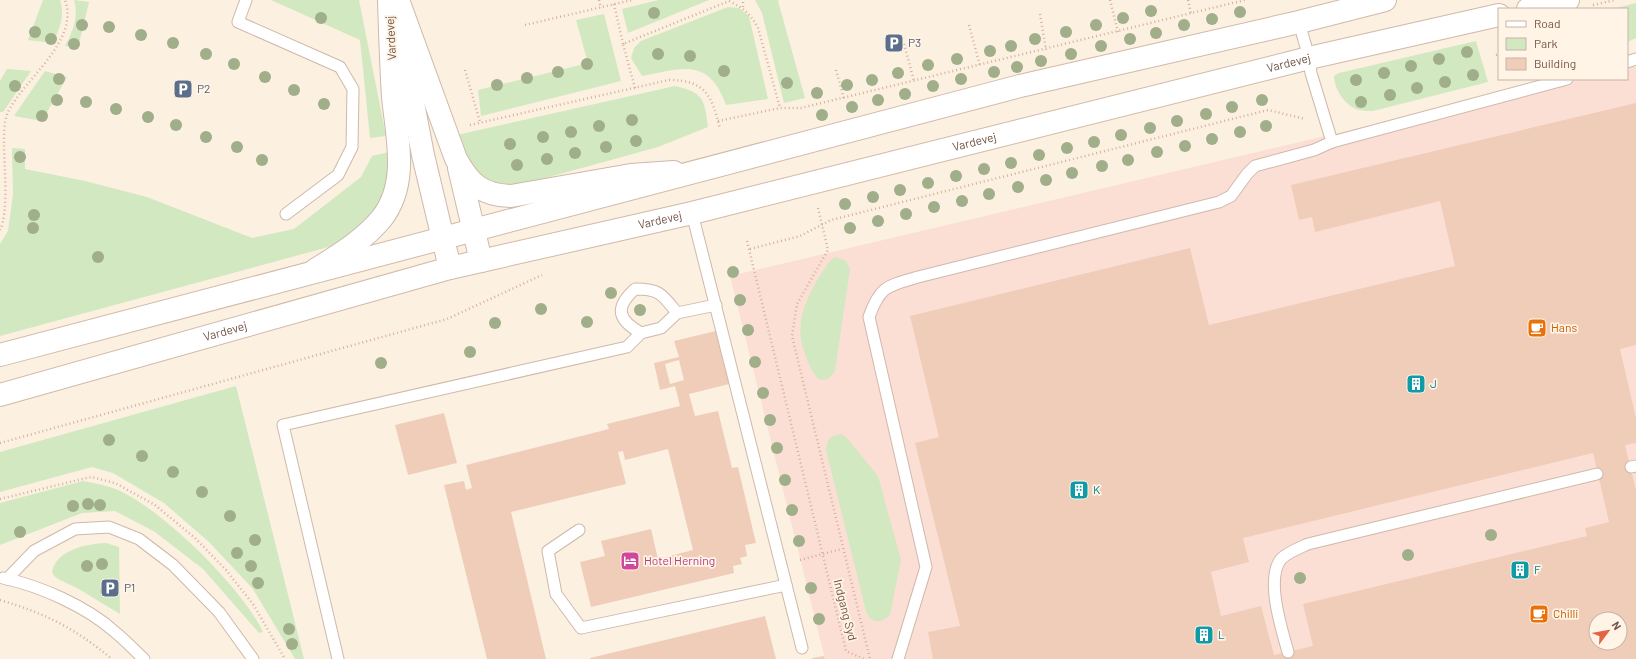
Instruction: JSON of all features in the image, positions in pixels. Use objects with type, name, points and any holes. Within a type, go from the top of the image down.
[{"type":"street","name":"Vardevej","points":[[306,275],[339,255],[371,229],[382,217],[393,196],[400,158],[393,97],[389,0]]},
{"type":"street","name":"Vardevej","points":[[393,0],[422,155],[450,268]]},
{"type":"street","name":"Vardevej","points":[[398,0],[456,159],[464,174],[472,183],[482,190],[502,196],[511,196],[631,175],[699,170]]},
{"type":"street","name":"Vardevej","points":[[0,355],[1020,86],[1299,22],[1385,0]]},
{"type":"street","points":[[1532,8],[1568,0]]},
{"type":"street","name":"Vardevej","points":[[0,395],[481,260],[692,213],[1309,58],[1498,15]]},
{"type":"street","points":[[456,159],[481,260]]},
{"type":"lane","points":[[246,0],[238,22],[340,67],[353,89],[352,147],[338,175],[286,214]]},
{"type":"lane","points":[[1299,22],[1309,58],[1311,73],[1332,142]]},
{"type":"lane","points":[[898,659],[926,567],[869,317],[876,298],[890,286],[918,277],[1219,202],[1231,196],[1247,174],[1255,166],[1314,150],[1332,142],[1563,80]]},
{"type":"lane","points":[[692,213],[802,648]]},
{"type":"lane","points":[[641,333],[627,326],[622,317],[621,306],[626,297],[635,289],[651,289],[663,295],[677,313]]},
{"type":"lane","points":[[338,659],[283,425],[626,347],[641,333],[661,328],[677,313],[716,305]]},
{"type":"lane","points":[[1288,652],[1275,594],[1275,577],[1281,559],[1289,553],[1308,544],[1597,474]]},
{"type":"lane","points":[[3,578],[34,551],[75,529],[109,527],[139,539],[173,565],[219,612],[252,659]]},
{"type":"lane","points":[[579,530],[548,551],[556,594],[580,628],[786,585]]},
{"type":"lane","points":[[3,578],[23,583],[71,602],[114,631],[144,659]]},
{"type":"path","points":[[0,230],[4,214],[4,130],[8,113],[59,43],[68,24],[65,0]]},
{"type":"path","points":[[599,0],[601,8]]},
{"type":"path","points":[[525,25],[632,0]]},
{"type":"path","points":[[742,8],[743,0]]},
{"type":"path","points":[[1110,0],[1118,32]]},
{"type":"path","points":[[1188,0],[1191,13]]},
{"type":"path","points":[[718,120],[780,108],[801,108],[844,99],[1245,0]]},
{"type":"path","points":[[1592,5],[1615,0]]},
{"type":"path","points":[[623,44],[729,1],[742,8],[752,16],[758,28],[780,108]]},
{"type":"path","points":[[614,4],[635,88]]},
{"type":"path","points":[[1040,14],[1046,50]]},
{"type":"path","points":[[969,25],[980,66]]},
{"type":"path","points":[[904,44],[914,81]]},
{"type":"path","points":[[465,70],[480,122]]},
{"type":"path","points":[[836,70],[844,99]]},
{"type":"path","points":[[446,130],[669,80],[684,80],[696,83],[706,92],[718,120],[720,129]]},
{"type":"path","points":[[750,249],[800,236],[831,220],[1268,110],[1308,120],[1325,115]]},
{"type":"path","points":[[817,206],[823,224],[828,250],[797,304],[792,336],[842,549],[870,659]]},
{"type":"path","points":[[748,240],[822,554]]},
{"type":"path","points":[[0,443],[447,319],[546,273]]},
{"type":"path","points":[[781,565],[842,549]]},
{"type":"path","name":"Indgang Syd","points":[[822,554],[846,651],[864,659]]},
{"type":"path","points":[[0,600],[28,609],[58,622],[86,639],[112,659]]},
{"type":"shaded area","points":[[1636,63],[1636,659],[825,659],[730,276],[1564,80],[1628,80],[1628,65]]},
{"type":"green space","points":[[43,0],[60,0],[62,17],[53,43],[28,40]]},
{"type":"green space","points":[[74,0],[89,2],[78,48],[65,46],[74,24],[76,12]]},
{"type":"green space","points":[[271,0],[359,0],[386,136],[370,138],[360,40]]},
{"type":"green space","points":[[658,0],[709,0],[628,33],[622,9]]},
{"type":"green space","points":[[755,0],[779,0],[778,1],[805,98],[784,103],[762,13]]},
{"type":"green space","points":[[1636,3],[1636,38],[1628,42],[1628,8],[1616,8]]},
{"type":"green space","points":[[728,7],[739,8],[749,16],[768,99],[726,105],[719,90],[711,79],[703,73],[693,70],[670,70],[642,76],[631,58],[634,48],[641,41]]},
{"type":"green space","points":[[604,14],[621,81],[481,116],[478,90],[588,63],[576,20]]},
{"type":"green space","points":[[1476,41],[1488,82],[1373,111],[1360,110],[1350,106],[1336,87],[1334,76],[1339,73]]},
{"type":"green space","points":[[7,69],[31,71],[3,112],[0,112],[0,81]]},
{"type":"green space","points":[[45,71],[67,77],[42,121],[14,116]]},
{"type":"green space","points":[[675,86],[692,91],[701,99],[706,110],[708,127],[658,147],[520,185],[495,182],[480,173],[468,157],[457,135]]},
{"type":"green space","points":[[12,148],[25,149],[25,169],[85,181],[147,197],[252,238],[294,229],[361,177],[372,156],[389,152],[389,168],[383,195],[377,206],[360,226],[336,245],[0,336],[0,244],[8,231],[13,194]]},
{"type":"green space","points":[[834,257],[845,260],[850,269],[835,371],[828,379],[820,380],[815,376],[809,365],[801,341],[800,328],[802,315],[808,297],[818,279]]},
{"type":"green space","points":[[236,386],[304,659],[295,659],[253,589],[209,542],[164,503],[113,473],[92,467],[0,492],[0,452]]},
{"type":"green space","points":[[841,434],[846,437],[878,476],[901,560],[890,615],[879,621],[870,618],[866,611],[826,450],[827,443],[830,439]]},
{"type":"green space","points":[[83,481],[121,491],[143,504],[183,536],[222,575],[239,595],[263,632],[259,633],[203,569],[155,532],[115,511],[82,513],[0,545],[0,503]]},
{"type":"green space","points":[[106,543],[119,547],[120,614],[77,588],[60,580],[54,576],[52,572],[55,564],[66,553],[74,549],[90,545]]},
{"type":"building","points":[[1636,103],[1636,345],[1620,349],[1636,418],[1636,443],[1625,445],[1636,490],[1636,659],[933,659],[928,632],[960,626],[915,443],[939,437],[910,316],[1190,248],[1209,325],[1455,266],[1440,201],[1315,232],[1312,217],[1299,220],[1291,185]],"holes":[[[1593,453],[1609,522],[1585,528],[1587,536],[1303,604],[1313,646],[1274,655],[1261,606],[1221,616],[1211,572],[1249,562],[1243,538]]]},
{"type":"building","points":[[720,330],[733,383],[689,394],[695,416],[718,411],[732,468],[738,467],[756,543],[745,545],[747,556],[740,558],[742,564],[733,566],[734,573],[591,607],[580,562],[605,556],[601,541],[651,529],[658,559],[693,550],[668,449],[625,460],[623,451],[618,452],[626,484],[511,512],[546,659],[487,659],[444,485],[464,481],[466,490],[472,488],[466,465],[609,429],[607,424],[680,406],[675,386],[660,390],[654,363],[679,357],[674,341]],"holes":[[[679,360],[684,380],[670,384],[665,364]]]},
{"type":"building","points":[[444,413],[457,463],[408,475],[395,425]]},
{"type":"building","points":[[765,616],[776,659],[590,659],[590,658]]},
{"type":"building","points":[[824,656],[825,659],[812,659],[812,658]]},
{"type":"place","name":"P3","points":[[894,43]]},
{"type":"place","name":"P2","points":[[183,89]]},
{"type":"place","name":"Hans","points":[[1537,328]]},
{"type":"place","name":"J","points":[[1416,384]]},
{"type":"place","name":"K","points":[[1079,490]]},
{"type":"place","name":"Hotel Herning","points":[[630,561]]},
{"type":"place","name":"F","points":[[1520,570]]},
{"type":"place","name":"P1","points":[[110,588]]},
{"type":"place","name":"Chilli","points":[[1539,614]]},
{"type":"place","name":"L","points":[[1204,635]]}]
